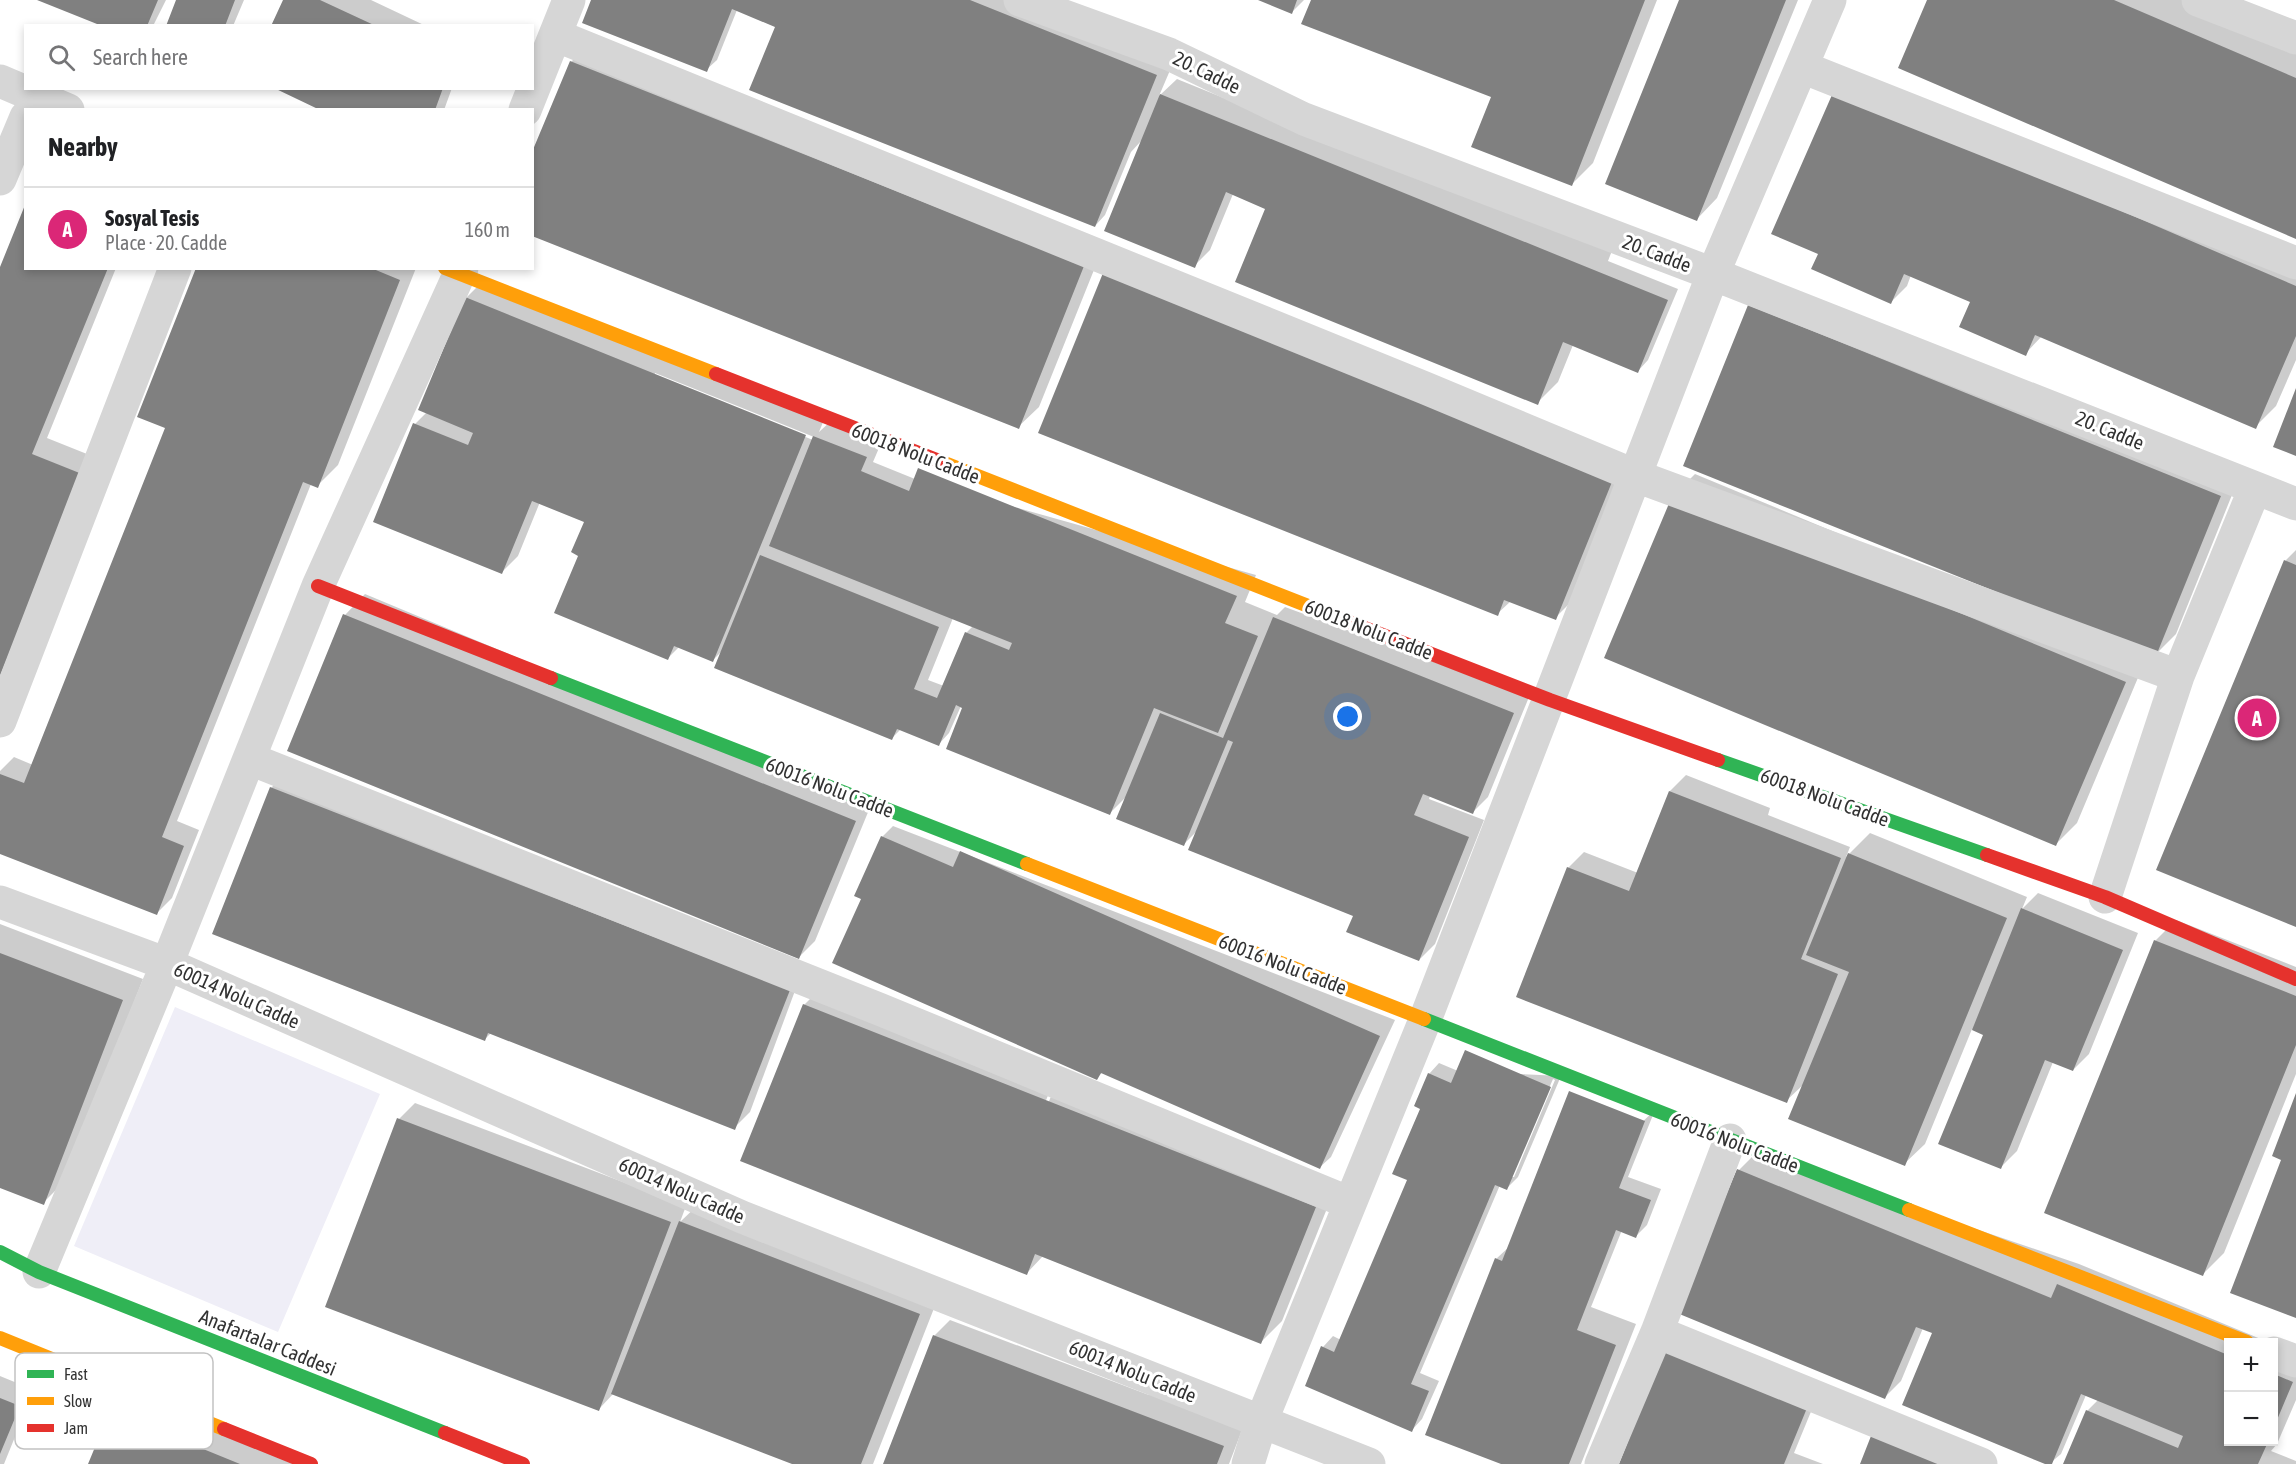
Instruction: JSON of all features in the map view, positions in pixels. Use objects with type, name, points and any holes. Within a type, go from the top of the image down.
[{"type":"street","points":[[534,88],[569,0]]},
{"type":"street","name":"20. Cadde","points":[[1020,0],[1169,54],[1304,119],[1713,274],[2296,504]]},
{"type":"street","points":[[1248,1464],[1261,1422],[1425,1020],[1713,274],[1830,0]]},
{"type":"street","points":[[2198,0],[2296,38]]},
{"type":"street","points":[[555,35],[1636,476],[2178,676]]},
{"type":"street","points":[[1802,67],[2296,263]]},
{"type":"street","points":[[0,81],[29,107]]},
{"type":"street","points":[[526,108],[533,90]]},
{"type":"street","points":[[0,179],[24,119]]},
{"type":"street","points":[[0,721],[175,270]]},
{"type":"street","points":[[39,1272],[167,964],[318,586],[455,270]]},
{"type":"street","name":"60018 Nolu Cadde","points":[[455,270],[1550,700],[2105,897],[2296,979]]},
{"type":"street","points":[[2105,897],[2178,676],[2254,488]]},
{"type":"street","name":"60016 Nolu Cadde","points":[[318,586],[2237,1338]]},
{"type":"street","points":[[250,759],[868,1005],[1350,1203]]},
{"type":"street","name":"60014 Nolu Cadde","points":[[0,902],[167,964],[742,1217],[1370,1464]]},
{"type":"street","points":[[1601,1464],[1657,1332],[1730,1140]]},
{"type":"street","name":"Anafartalar Caddesi","points":[[0,1252],[39,1272],[524,1464]]},
{"type":"street","points":[[1657,1332],[1981,1464]]},
{"type":"street","points":[[0,1338],[37,1353]]},
{"type":"street","points":[[2278,1355],[2296,1362]]},
{"type":"street","points":[[213,1424],[311,1464]]},
{"type":"shaded area","points":[[175,1007],[380,1094],[278,1332],[74,1246]]},
{"type":"building","points":[[37,0],[158,0],[148,24],[97,24]]},
{"type":"building","points":[[176,0],[235,0],[226,24],[167,24]]},
{"type":"building","points":[[283,0],[320,0],[372,24],[272,24]]},
{"type":"building","points":[[591,0],[970,0],[1157,75],[1095,227],[749,90],[775,27],[732,9],[707,72],[582,23]]},
{"type":"building","points":[[1258,0],[1297,0],[1292,14]]},
{"type":"building","points":[[1311,0],[1645,0],[1572,186],[1471,147],[1491,97],[1301,24]]},
{"type":"building","points":[[1679,0],[1786,0],[1697,221],[1605,184]]},
{"type":"building","points":[[1927,0],[2114,0],[2296,78],[2296,239],[1898,68]]},
{"type":"building","points":[[570,61],[1084,266],[1019,429],[534,237],[534,147]]},
{"type":"building","points":[[1835,88],[2296,286],[2296,336],[2256,429],[2035,335],[2026,356],[1959,327],[1970,302],[1904,274],[1891,304],[1811,269],[1818,254],[1771,234]]},
{"type":"building","points":[[278,90],[442,90],[436,108],[316,108]]},
{"type":"building","points":[[1160,94],[1668,300],[1638,373],[1563,342],[1538,405],[1235,282],[1265,209],[1226,192],[1195,268],[1104,231]]},
{"type":"building","points":[[24,207],[24,270],[107,270],[32,454],[82,474],[0,676],[0,267]]},
{"type":"building","points":[[195,270],[376,270],[400,280],[318,488],[303,482],[162,837],[184,846],[157,915],[0,854],[0,774],[24,783],[165,428],[137,417]]},
{"type":"building","points":[[1103,273],[1614,477],[1556,620],[1504,600],[1498,616],[1038,433]]},
{"type":"building","points":[[465,297],[806,435],[713,662],[674,646],[668,660],[554,613],[578,556],[571,552],[584,522],[532,501],[502,574],[373,522],[413,423],[468,445],[473,433],[418,410]]},
{"type":"building","points":[[1748,305],[2221,496],[2156,656],[1683,466]]},
{"type":"building","points":[[2296,388],[2296,456],[2273,447]]},
{"type":"building","points":[[813,436],[867,457],[861,471],[909,491],[918,468],[1237,596],[1225,623],[1258,636],[1218,733],[1154,708],[1110,815],[946,749],[962,708],[956,705],[939,746],[897,729],[892,740],[714,668],[760,555],[939,627],[914,689],[937,698],[965,632],[1009,650],[1012,643],[769,546]]},
{"type":"building","points":[[1673,494],[2126,682],[2056,846],[1604,658]]},
{"type":"building","points":[[2284,560],[2296,565],[2296,927],[2156,870]]},
{"type":"building","points":[[343,614],[856,821],[799,959],[287,751]]},
{"type":"building","points":[[1273,617],[1514,713],[1473,814],[1423,794],[1414,815],[1469,837],[1419,961],[1346,932],[1353,916],[1188,850],[1233,742],[1228,740],[1184,846],[1116,819],[1160,713],[1223,738]]},
{"type":"building","points":[[270,787],[790,990],[735,1130],[488,1033],[485,1041],[212,934]]},
{"type":"building","points":[[1669,791],[1841,858],[1801,959],[1838,974],[1787,1103],[1516,997],[1567,867],[1629,891]]},
{"type":"building","points":[[881,836],[953,867],[960,851],[1380,1036],[1320,1169],[1101,1073],[1097,1080],[832,963],[861,899],[854,896]]},
{"type":"building","points":[[1848,853],[2007,918],[1905,1166],[1788,1119],[1849,972],[1806,955]]},
{"type":"building","points":[[2021,908],[2123,950],[2073,1071],[2045,1060],[2001,1169],[1938,1144],[1983,1035],[1972,1030]]},
{"type":"building","points":[[2154,940],[2296,996],[2296,1045],[2203,1276],[2044,1213]]},
{"type":"building","points":[[0,953],[123,1000],[44,1205],[0,1188]]},
{"type":"building","points":[[803,1004],[1316,1207],[1261,1344],[1035,1254],[1027,1275],[740,1161]]},
{"type":"building","points":[[1465,1050],[1551,1087],[1507,1190],[1495,1185],[1411,1384],[1429,1391],[1412,1432],[1305,1386],[1321,1346],[1334,1352],[1407,1180],[1392,1174],[1420,1109],[1414,1106],[1428,1073],[1451,1083]]},
{"type":"building","points":[[1569,1091],[1645,1121],[1619,1188],[1651,1200],[1636,1238],[1616,1230],[1577,1330],[1616,1345],[1569,1464],[1501,1464],[1425,1435],[1495,1258],[1502,1261]]},
{"type":"building","points":[[2296,1093],[2296,1318],[2230,1293],[2281,1160],[2272,1156]]},
{"type":"building","points":[[397,1118],[671,1222],[599,1411],[325,1307]]},
{"type":"building","points":[[1737,1169],[2051,1298],[2057,1284],[2224,1353],[2224,1446],[2266,1446],[2258,1464],[2063,1464],[2086,1410],[2178,1448],[2183,1436],[2081,1394],[2052,1464],[2045,1464],[1902,1405],[1932,1333],[1916,1327],[1885,1399],[1677,1313]]},
{"type":"building","points":[[679,1221],[920,1314],[861,1464],[792,1464],[611,1394]]},
{"type":"building","points":[[933,1335],[1224,1446],[1217,1464],[883,1464]]},
{"type":"building","points":[[1664,1351],[1807,1408],[1784,1464],[1619,1464]]},
{"type":"building","points":[[2278,1376],[2293,1382],[2278,1418]]},
{"type":"building","points":[[0,1398],[15,1404],[15,1418],[0,1454]]},
{"type":"building","points":[[1871,1436],[1941,1464],[1860,1464]]},
{"type":"building","points":[[94,1449],[203,1449],[240,1464],[88,1464]]},
{"type":"traffic: fast","points":[[551,678],[1027,864]]},
{"type":"traffic: fast","points":[[1718,760],[1987,855]]},
{"type":"traffic: fast","points":[[1424,1019],[1909,1210]]},
{"type":"traffic: fast","points":[[0,1252],[39,1272],[445,1433]]},
{"type":"traffic: slow","points":[[450,270],[716,374]]},
{"type":"traffic: slow","points":[[942,462],[1316,609]]},
{"type":"traffic: slow","points":[[1027,864],[1424,1019]]},
{"type":"traffic: slow","points":[[1909,1210],[2237,1338]]},
{"type":"traffic: slow","points":[[0,1338],[37,1353]]},
{"type":"traffic: slow","points":[[213,1425],[224,1429]]},
{"type":"traffic: jam","points":[[716,374],[942,462]]},
{"type":"traffic: jam","points":[[318,586],[551,678]]},
{"type":"traffic: jam","points":[[1316,609],[1550,700],[1718,760]]},
{"type":"traffic: jam","points":[[1987,855],[2105,897],[2296,979]]},
{"type":"traffic: jam","points":[[224,1429],[311,1464]]},
{"type":"traffic: jam","points":[[445,1433],[523,1464]]},
{"type":"place","name":"Sosyal Tesis","points":[[2257,718]]}]
